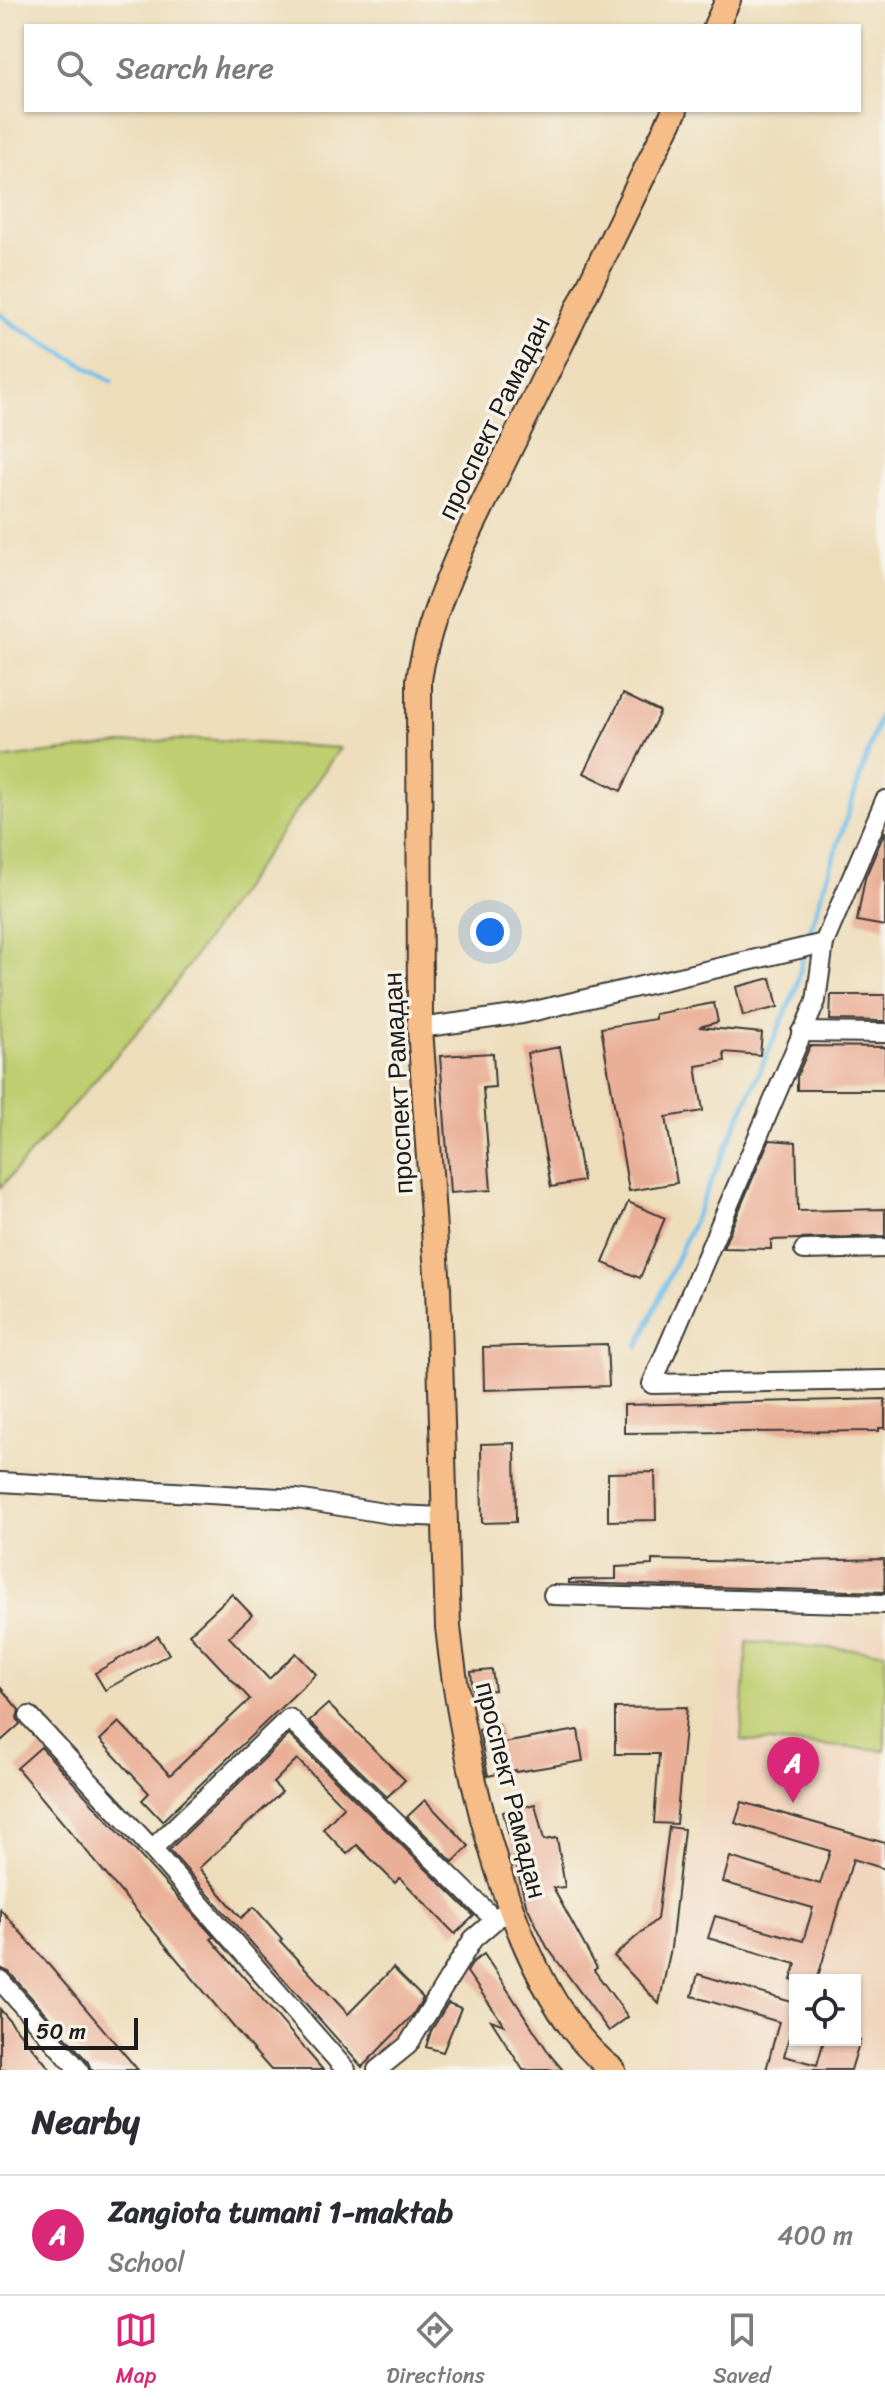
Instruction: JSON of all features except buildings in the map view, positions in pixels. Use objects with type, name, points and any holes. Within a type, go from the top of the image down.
[{"type":"main road","points":[[717,24],[728,0]]},
{"type":"main road","name":"проспект Рамадан","points":[[613,2070],[587,2045],[502,1913],[459,1720],[448,1627],[438,1288],[420,1028],[419,680],[429,630],[462,547],[674,112]]},
{"type":"street","points":[[885,800],[818,944],[816,1001],[652,1384],[885,1380]]},
{"type":"street","points":[[420,1028],[522,1014],[818,944]]},
{"type":"street","points":[[801,1032],[885,1033]]},
{"type":"street","points":[[804,1250],[885,1248]]},
{"type":"street","points":[[0,1482],[297,1499],[396,1515],[444,1517]]},
{"type":"street","points":[[553,1595],[885,1604]]},
{"type":"street","points":[[29,1716],[152,1849],[346,2070]]},
{"type":"street","points":[[152,1849],[289,1718],[502,1913],[473,1939],[408,2045],[377,2070]]},
{"type":"street","points":[[0,1980],[79,2070]]},
{"type":"shaded area","points":[[728,1614],[885,1627],[885,2070],[669,2070],[665,2066]]},
{"type":"green space","points":[[198,739],[340,748],[159,1007],[0,1188],[0,759],[136,742]]},
{"type":"green space","points":[[747,1642],[885,1652],[885,1750],[741,1740]]},
{"type":"waterway","points":[[0,314],[111,381]]},
{"type":"waterway","points":[[806,942],[885,700]]},
{"type":"waterway","points":[[638,1347],[796,989],[804,952]]},
{"type":"place","name":"Zangiota tumani 1-maktab","points":[[793,1803]]}]
